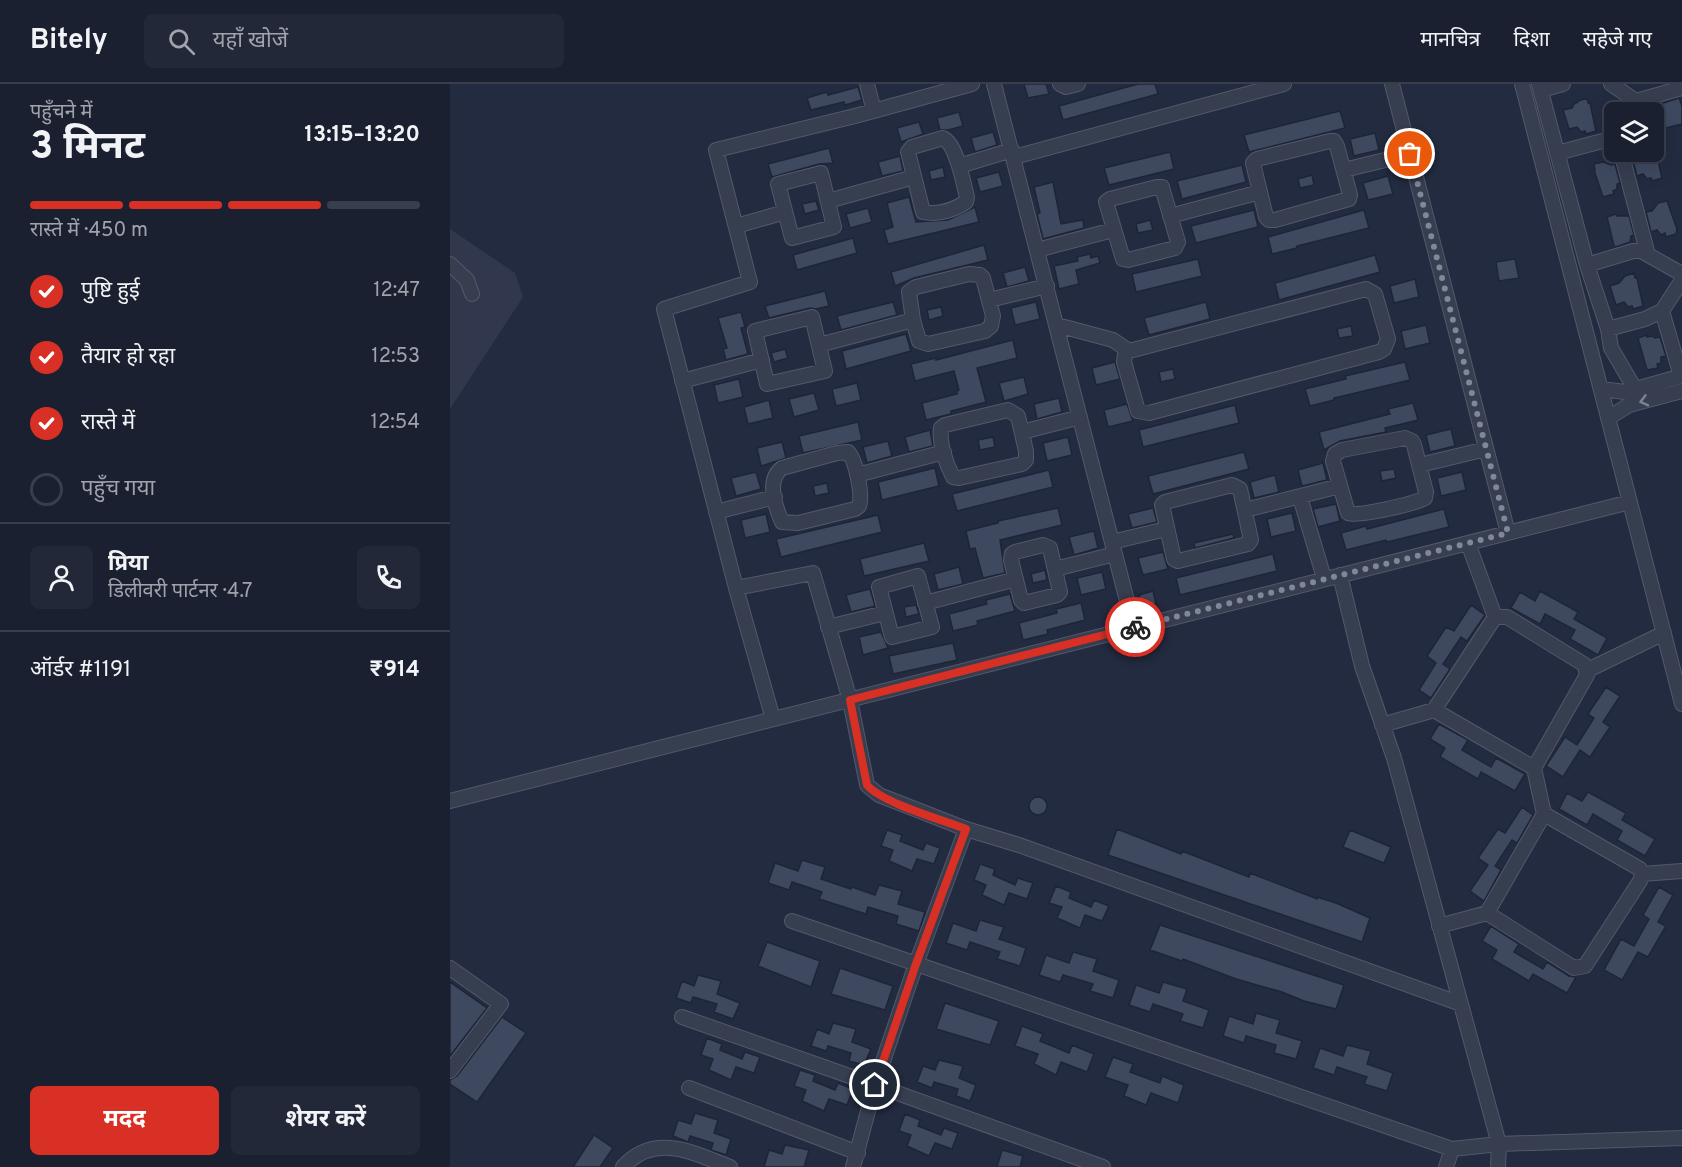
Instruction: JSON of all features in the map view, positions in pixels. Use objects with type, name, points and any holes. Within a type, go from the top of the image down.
[{"type":"street","points":[[867,84],[874,111]]},
{"type":"street","points":[[773,719],[736,588],[664,309],[750,282],[716,150],[874,111],[940,88],[972,84]]},
{"type":"street","points":[[994,84],[1134,628]]},
{"type":"street","points":[[1060,84],[1066,87],[1078,84]]},
{"type":"street","points":[[959,166],[1284,84]]},
{"type":"street","points":[[1392,84],[1508,533]]},
{"type":"street","points":[[1522,84],[1682,704]]},
{"type":"street","points":[[1563,84],[1540,87],[1587,265],[1608,329],[1611,348],[1635,389]]},
{"type":"street","points":[[1611,84],[1629,102]]},
{"type":"street","points":[[1647,102],[1682,88]]},
{"type":"street","points":[[943,138],[947,140],[959,166],[967,197],[966,202],[953,209],[936,213],[923,212],[908,152],[912,147],[943,138]]},
{"type":"street","points":[[1334,141],[1350,195],[1349,198],[1269,220],[1266,217],[1260,192],[1253,163],[1257,159],[1334,141]]},
{"type":"street","points":[[1557,153],[1604,141]]},
{"type":"street","points":[[1344,170],[1410,154]]},
{"type":"street","points":[[1624,162],[1648,255]]},
{"type":"street","points":[[820,173],[834,227],[792,238],[785,212],[778,184],[820,173]]},
{"type":"street","points":[[828,201],[914,177]]},
{"type":"street","points":[[1161,187],[1178,242],[1177,245],[1156,253],[1128,260],[1123,259],[1113,230],[1106,202],[1110,199],[1161,187]]},
{"type":"street","points":[[1170,216],[1260,192]]},
{"type":"street","points":[[736,226],[785,212]]},
{"type":"street","points":[[1037,250],[1113,230]]},
{"type":"street","points":[[1587,265],[1633,251],[1641,251],[1682,274]]},
{"type":"street","points":[[450,264],[467,280],[472,294]]},
{"type":"street","points":[[969,274],[980,275],[983,278],[993,316],[991,326],[985,330],[928,344],[918,338],[913,320],[909,292],[916,287],[969,274]]},
{"type":"street","points":[[1608,329],[1645,319],[1662,311],[1682,280]]},
{"type":"street","points":[[989,300],[1047,286]]},
{"type":"street","points":[[1366,289],[1375,294],[1388,339],[1384,349],[1379,352],[1143,413],[1136,407],[1124,362],[1128,351],[1366,289]]},
{"type":"street","points":[[1601,389],[1624,392],[1682,376],[1662,311]]},
{"type":"street","points":[[812,317],[825,371],[767,384],[762,360],[755,331],[812,317]]},
{"type":"street","points":[[819,345],[913,320]]},
{"type":"street","points":[[1057,325],[1113,340],[1128,351]]},
{"type":"street","points":[[682,381],[762,360]]},
{"type":"street","points":[[1608,418],[1629,405],[1682,391]]},
{"type":"street","points":[[1008,410],[1018,416],[1022,432],[1026,451],[1026,460],[1022,464],[959,478],[953,477],[947,466],[940,434],[941,428],[945,425],[1008,410]]},
{"type":"street","points":[[1022,432],[1080,417]]},
{"type":"street","points":[[1410,438],[1420,465],[1426,495],[1419,501],[1351,514],[1348,513],[1340,486],[1333,461],[1335,454],[1342,450],[1410,438]]},
{"type":"street","points":[[1420,465],[1486,449]]},
{"type":"street","points":[[856,475],[944,452]]},
{"type":"street","points":[[837,453],[850,454],[856,475],[861,502],[855,509],[798,523],[785,524],[780,518],[772,483],[775,474],[782,468],[837,453]]},
{"type":"street","points":[[1232,485],[1240,489],[1251,540],[1248,544],[1178,561],[1172,556],[1166,529],[1161,510],[1165,502],[1232,485]]},
{"type":"street","points":[[1245,510],[1340,486]]},
{"type":"street","points":[[716,512],[775,497]]},
{"type":"street","points":[[1300,497],[1324,578]]},
{"type":"street","points":[[450,801],[1630,502]]},
{"type":"street","points":[[1055,569],[1166,529]]},
{"type":"street","points":[[1468,543],[1495,617]]},
{"type":"street","points":[[1047,545],[1050,548],[1055,569],[1060,587],[1057,595],[1027,603],[1021,600],[1011,560],[1012,554],[1047,545]]},
{"type":"street","points":[[736,588],[813,573],[850,700],[867,785],[872,791],[889,800],[966,829],[1019,845],[1461,1004]]},
{"type":"street","points":[[1340,575],[1362,666],[1394,758],[1499,1144],[1498,1167]]},
{"type":"street","points":[[918,576],[925,603],[932,627],[892,638],[879,586],[918,576]]},
{"type":"street","points":[[925,603],[1016,579]]},
{"type":"street","points":[[828,627],[885,613]]},
{"type":"street","points":[[1439,926],[1487,913],[1544,814],[1534,768],[1587,675],[1585,665],[1508,617],[1495,617]]},
{"type":"street","points":[[1382,725],[1434,710],[1495,617]]},
{"type":"street","points":[[1586,671],[1664,633]]},
{"type":"street","points":[[1434,710],[1534,768]]},
{"type":"street","points":[[1487,913],[1574,968],[1585,966],[1640,881],[1642,874],[1640,869],[1544,814]]},
{"type":"street","points":[[853,1167],[875,1085],[916,964],[966,829]]},
{"type":"street","points":[[1642,874],[1682,871]]},
{"type":"street","points":[[792,921],[1452,1149],[1499,1144],[1682,1138]]},
{"type":"street","points":[[450,968],[501,1004],[450,1071]]},
{"type":"street","points":[[682,1017],[1103,1167]]},
{"type":"street","points":[[689,1088],[858,1152]]},
{"type":"street","points":[[623,1167],[630,1159],[647,1150],[664,1147],[684,1150],[730,1167]]},
{"type":"street","points":[[1446,1167],[1452,1149]]},
{"type":"shaded area","points":[[450,229],[515,273],[523,297],[450,409]]},
{"type":"building","points":[[1024,84],[1046,84],[1049,94],[1028,98]]},
{"type":"building","points":[[1138,84],[1155,84],[1158,94],[1063,120],[1059,106]]},
{"type":"building","points":[[858,87],[862,100],[811,110],[807,98]]},
{"type":"building","points":[[1587,98],[1596,131],[1586,134],[1577,127],[1569,129],[1563,110],[1572,108],[1578,101]]},
{"type":"building","points":[[1679,98],[1682,106],[1682,124],[1664,128],[1664,103]]},
{"type":"building","points":[[1340,111],[1345,128],[1249,152],[1244,135]]},
{"type":"building","points":[[959,112],[963,126],[940,130],[937,118]]},
{"type":"building","points":[[919,122],[923,134],[901,142],[897,128]]},
{"type":"building","points":[[993,132],[997,145],[975,152],[971,138]]},
{"type":"building","points":[[1375,133],[1379,150],[1354,156],[1350,139]]},
{"type":"building","points":[[829,148],[833,163],[819,164],[772,177],[768,164]]},
{"type":"building","points":[[1170,152],[1174,169],[1109,185],[1104,168]]},
{"type":"building","points":[[900,156],[903,171],[882,176],[878,162]]},
{"type":"building","points":[[1603,162],[1615,164],[1620,183],[1613,191],[1614,194],[1603,197],[1594,164]]},
{"type":"building","points":[[1633,162],[1658,162],[1662,178],[1652,181],[1643,174],[1637,176]]},
{"type":"building","points":[[1242,165],[1246,182],[1182,199],[1177,181]]},
{"type":"building","points":[[943,167],[945,177],[931,180],[929,171]]},
{"type":"building","points":[[999,172],[1003,186],[980,192],[976,178]]},
{"type":"building","points":[[1312,175],[1314,185],[1300,188],[1298,179]]},
{"type":"building","points":[[1388,176],[1393,194],[1368,200],[1363,183]]},
{"type":"building","points":[[1053,182],[1061,224],[1083,220],[1084,228],[1043,239],[1034,187]]},
{"type":"building","points":[[909,197],[916,222],[948,220],[975,207],[979,222],[888,244],[884,230],[893,227],[887,203]]},
{"type":"building","points":[[816,201],[819,210],[805,214],[802,204]]},
{"type":"building","points":[[1667,201],[1677,229],[1676,234],[1666,237],[1665,233],[1661,235],[1657,230],[1651,232],[1646,212],[1652,211],[1658,203]]},
{"type":"building","points":[[868,208],[872,222],[850,228],[846,214]]},
{"type":"building","points":[[1254,210],[1258,227],[1196,243],[1191,226]]},
{"type":"building","points":[[1364,210],[1369,228],[1272,254],[1268,237]]},
{"type":"building","points":[[1616,214],[1617,216],[1629,216],[1634,235],[1631,236],[1630,242],[1616,247],[1607,217]]},
{"type":"building","points":[[1150,220],[1153,230],[1138,233],[1136,224]]},
{"type":"building","points":[[853,238],[857,253],[797,270],[793,255]]},
{"type":"building","points":[[984,245],[988,260],[914,278],[895,286],[891,272]]},
{"type":"building","points":[[1090,254],[1091,258],[1098,256],[1100,263],[1076,270],[1079,284],[1059,289],[1054,266],[1078,261],[1077,257]]},
{"type":"building","points":[[1375,255],[1380,272],[1279,300],[1275,283]]},
{"type":"building","points":[[1198,259],[1202,276],[1136,292],[1132,274]]},
{"type":"building","points":[[1515,259],[1519,278],[1499,281],[1496,262]]},
{"type":"building","points":[[1025,267],[1029,281],[1007,287],[1003,273]]},
{"type":"building","points":[[1634,273],[1643,306],[1633,309],[1624,302],[1616,305],[1610,286]]},
{"type":"building","points":[[1415,279],[1419,297],[1394,303],[1390,286]]},
{"type":"building","points":[[825,291],[829,306],[769,318],[765,306]]},
{"type":"building","points":[[893,302],[897,315],[841,330],[837,316]]},
{"type":"building","points":[[1036,302],[1040,319],[1015,325],[1011,308]]},
{"type":"building","points":[[1206,302],[1210,319],[1149,335],[1144,318]]},
{"type":"building","points":[[941,307],[943,316],[929,320],[927,310]]},
{"type":"building","points":[[741,312],[745,327],[741,328],[748,354],[726,360],[723,349],[727,348],[718,318]]},
{"type":"building","points":[[1426,325],[1430,343],[1405,349],[1401,331]]},
{"type":"building","points":[[1351,326],[1353,336],[1339,338],[1337,329]]},
{"type":"building","points":[[906,334],[911,351],[846,369],[842,351]]},
{"type":"building","points":[[1647,335],[1647,337],[1660,337],[1666,356],[1661,357],[1661,363],[1657,364],[1658,368],[1647,370],[1638,338]]},
{"type":"building","points":[[1013,340],[1017,358],[977,368],[986,402],[926,420],[922,403],[957,394],[959,390],[954,371],[915,381],[911,364],[936,358],[936,360]]},
{"type":"building","points":[[785,349],[788,358],[774,362],[771,353]]},
{"type":"building","points":[[1115,362],[1120,379],[1096,385],[1092,368]]},
{"type":"building","points":[[1405,362],[1410,380],[1310,406],[1305,389],[1346,379],[1345,376]]},
{"type":"building","points":[[1173,369],[1175,379],[1161,382],[1159,372]]},
{"type":"building","points":[[1024,377],[1028,394],[1004,401],[999,383]]},
{"type":"building","points":[[739,379],[743,397],[718,403],[714,385]]},
{"type":"building","points":[[857,383],[861,400],[836,406],[832,389]]},
{"type":"building","points":[[814,393],[819,410],[794,417],[789,399]]},
{"type":"building","points":[[1059,398],[1062,412],[1037,419],[1034,404]]},
{"type":"building","points":[[769,400],[773,418],[748,424],[744,407]]},
{"type":"building","points":[[1413,403],[1418,420],[1385,428],[1386,432],[1340,441],[1324,450],[1319,432],[1390,414],[1388,409]]},
{"type":"building","points":[[1127,404],[1133,421],[1108,427],[1104,410]]},
{"type":"building","points":[[1235,405],[1239,423],[1143,447],[1139,430]]},
{"type":"building","points":[[858,422],[862,440],[803,453],[799,436]]},
{"type":"building","points":[[1451,429],[1455,446],[1430,452],[1426,435]]},
{"type":"building","points":[[930,430],[933,446],[909,452],[905,437]]},
{"type":"building","points":[[993,437],[995,447],[980,450],[978,440]]},
{"type":"building","points":[[1068,437],[1072,455],[1047,461],[1043,443]]},
{"type":"building","points":[[888,441],[892,456],[867,463],[863,447]]},
{"type":"building","points":[[782,442],[786,458],[761,466],[757,448]]},
{"type":"building","points":[[1244,452],[1249,469],[1153,494],[1148,476]]},
{"type":"building","points":[[1323,463],[1327,480],[1302,486],[1298,470]]},
{"type":"building","points":[[935,468],[939,486],[882,500],[878,482]]},
{"type":"building","points":[[1394,469],[1396,478],[1382,481],[1380,471]]},
{"type":"building","points":[[1049,470],[1053,487],[957,511],[952,494]]},
{"type":"building","points":[[756,472],[761,489],[736,496],[731,478]]},
{"type":"building","points":[[1462,472],[1466,490],[1441,496],[1437,478]]},
{"type":"building","points":[[1275,475],[1279,492],[1254,498],[1250,482]]},
{"type":"building","points":[[827,483],[829,493],[815,496],[813,486]]},
{"type":"building","points":[[1336,504],[1340,521],[1318,527],[1313,509]]},
{"type":"building","points":[[1058,508],[1062,525],[1000,540],[1005,573],[983,578],[975,548],[970,549],[966,531],[998,523],[998,521]]},
{"type":"building","points":[[1153,508],[1157,522],[1132,528],[1128,514]]},
{"type":"building","points":[[1444,509],[1449,527],[1346,550],[1341,533],[1366,526],[1367,529]]},
{"type":"building","points":[[1292,513],[1296,531],[1271,537],[1267,519]]},
{"type":"building","points":[[766,514],[770,532],[745,538],[741,520]]},
{"type":"building","points":[[878,515],[882,532],[781,557],[776,539]]},
{"type":"building","points":[[1094,531],[1098,548],[1074,555],[1069,537]]},
{"type":"building","points":[[1233,534],[1234,538],[1195,548],[1194,543]]},
{"type":"building","points":[[924,543],[929,561],[864,576],[860,559]]},
{"type":"building","points":[[1163,552],[1168,569],[1143,575],[1138,558]]},
{"type":"building","points":[[1273,554],[1277,571],[1180,595],[1176,578]]},
{"type":"building","points":[[959,567],[963,584],[938,590],[934,574]]},
{"type":"building","points":[[1045,570],[1047,580],[1033,583],[1031,574]]},
{"type":"building","points":[[1102,572],[1106,589],[1081,595],[1077,578]]},
{"type":"building","points":[[870,589],[875,606],[851,612],[846,595]]},
{"type":"building","points":[[1153,591],[1156,604],[1142,607],[1139,595]]},
{"type":"building","points":[[1540,591],[1578,612],[1574,619],[1607,638],[1598,655],[1570,639],[1575,630],[1545,614],[1540,624],[1511,608],[1520,592],[1535,601]]},
{"type":"building","points":[[1010,594],[1015,611],[977,621],[978,625],[953,631],[949,614],[987,604],[986,600]]},
{"type":"building","points":[[1081,603],[1085,620],[1047,630],[1048,634],[1023,640],[1019,623],[1057,613],[1056,609]]},
{"type":"building","points":[[916,605],[919,614],[906,617],[904,607]]},
{"type":"building","points":[[1471,605],[1485,615],[1467,641],[1461,637],[1443,664],[1450,669],[1431,698],[1419,690],[1436,663],[1427,656],[1446,627],[1454,631]]},
{"type":"building","points":[[881,632],[888,648],[863,655],[859,637]]},
{"type":"building","points":[[953,643],[957,660],[893,674],[889,656]]},
{"type":"building","points":[[1606,687],[1620,696],[1603,722],[1610,727],[1590,757],[1580,750],[1563,777],[1546,766],[1565,737],[1577,745],[1594,718],[1588,714]]},
{"type":"building","points":[[1439,724],[1468,740],[1462,750],[1491,767],[1496,758],[1525,774],[1515,791],[1481,772],[1478,779],[1440,757],[1445,748],[1430,739]]},
{"type":"building","points":[[1588,792],[1626,813],[1622,820],[1655,839],[1645,856],[1617,840],[1622,831],[1593,814],[1587,825],[1559,809],[1567,793],[1582,801]]},
{"type":"building","points":[[1038,797],[1044,800],[1047,806],[1044,812],[1038,815],[1032,812],[1029,806],[1032,800]]},
{"type":"building","points":[[1522,807],[1533,815],[1517,843],[1512,840],[1495,866],[1501,870],[1484,901],[1470,891],[1488,865],[1478,858],[1498,829],[1505,833]]},
{"type":"building","points":[[1117,829],[1249,877],[1250,873],[1317,899],[1317,897],[1336,903],[1370,918],[1362,942],[1108,855]]},
{"type":"building","points":[[887,830],[902,835],[900,841],[923,850],[926,843],[940,848],[934,864],[917,859],[912,871],[889,861],[893,850],[881,846]]},
{"type":"building","points":[[1350,830],[1391,847],[1384,863],[1343,847]]},
{"type":"building","points":[[802,860],[825,867],[821,879],[851,889],[852,887],[875,895],[879,885],[902,891],[898,904],[925,912],[919,931],[896,924],[898,916],[868,907],[866,914],[819,899],[822,892],[792,882],[789,890],[768,883],[775,863],[798,871]]},
{"type":"building","points":[[980,864],[995,869],[993,875],[1015,885],[1018,878],[1033,883],[1027,899],[1009,893],[1004,905],[982,895],[986,885],[974,880]]},
{"type":"building","points":[[1056,886],[1071,892],[1069,898],[1091,907],[1094,900],[1109,906],[1102,921],[1085,915],[1080,928],[1057,918],[1062,907],[1049,903]]},
{"type":"building","points":[[1659,887],[1673,895],[1658,922],[1666,926],[1648,957],[1638,952],[1622,980],[1604,970],[1621,939],[1634,946],[1649,919],[1643,915]]},
{"type":"building","points":[[980,920],[1004,927],[999,939],[1026,948],[1020,966],[997,959],[1000,952],[970,942],[967,950],[946,943],[953,923],[976,931]]},
{"type":"building","points":[[1160,925],[1344,985],[1336,1009],[1304,1001],[1183,959],[1182,961],[1150,950]]},
{"type":"building","points":[[1491,926],[1519,944],[1514,952],[1543,969],[1547,962],[1569,976],[1576,977],[1567,993],[1533,974],[1529,981],[1492,959],[1497,950],[1482,941]]},
{"type":"building","points":[[767,942],[820,961],[811,987],[758,966]]},
{"type":"building","points":[[1073,952],[1097,959],[1093,971],[1119,980],[1113,998],[1090,991],[1093,984],[1063,975],[1060,982],[1039,975],[1046,955],[1069,963]]},
{"type":"building","points":[[840,968],[893,986],[885,1010],[831,994]]},
{"type":"building","points":[[698,975],[721,981],[717,994],[740,1003],[733,1019],[714,1012],[717,1004],[693,997],[691,1003],[676,998],[682,981],[694,986]]},
{"type":"building","points":[[450,982],[487,1008],[450,1056]]},
{"type":"building","points":[[1163,982],[1187,989],[1183,1001],[1209,1010],[1203,1028],[1180,1021],[1183,1014],[1153,1004],[1150,1012],[1129,1005],[1136,985],[1159,993]]},
{"type":"building","points":[[945,1003],[999,1021],[990,1045],[936,1029]]},
{"type":"building","points":[[1256,1013],[1280,1020],[1276,1033],[1302,1041],[1296,1059],[1274,1053],[1276,1045],[1246,1036],[1244,1043],[1223,1036],[1229,1016],[1253,1024]]},
{"type":"building","points":[[502,1017],[526,1033],[477,1102],[450,1084],[450,1080],[457,1076]]},
{"type":"building","points":[[833,1023],[856,1029],[852,1042],[871,1049],[864,1065],[849,1061],[851,1053],[828,1046],[826,1051],[811,1046],[817,1029],[829,1034]]},
{"type":"building","points":[[1022,1026],[1043,1034],[1040,1041],[1069,1053],[1072,1045],[1094,1054],[1087,1072],[1061,1062],[1056,1075],[1034,1064],[1038,1054],[1015,1046]]},
{"type":"building","points":[[707,1038],[722,1044],[720,1050],[742,1059],[745,1052],[760,1057],[754,1073],[736,1067],[731,1080],[709,1070],[713,1059],[701,1055]]},
{"type":"building","points":[[1347,1045],[1371,1051],[1367,1064],[1393,1073],[1387,1091],[1364,1084],[1367,1077],[1337,1067],[1334,1075],[1313,1068],[1320,1048],[1343,1056]]},
{"type":"building","points":[[1113,1057],[1133,1064],[1130,1072],[1160,1083],[1162,1076],[1184,1085],[1178,1103],[1151,1093],[1146,1105],[1124,1096],[1128,1085],[1105,1077]]},
{"type":"building","points":[[939,1060],[963,1066],[959,1078],[976,1085],[970,1101],[956,1096],[958,1089],[934,1082],[932,1088],[917,1082],[923,1066],[935,1070]]},
{"type":"building","points":[[800,1070],[815,1075],[813,1081],[835,1090],[838,1083],[853,1089],[847,1105],[829,1099],[824,1111],[802,1101],[806,1090],[794,1086]]},
{"type":"building","points":[[695,1113],[718,1120],[714,1133],[731,1139],[726,1155],[711,1150],[713,1143],[690,1136],[688,1142],[673,1136],[678,1120],[691,1124]]},
{"type":"building","points":[[905,1114],[920,1120],[918,1126],[941,1135],[944,1128],[958,1133],[952,1149],[935,1143],[929,1156],[907,1146],[911,1135],[899,1131]]},
{"type":"building","points":[[594,1135],[613,1148],[600,1167],[573,1167]]},
{"type":"building","points":[[785,1145],[809,1150],[804,1167],[764,1167],[769,1150],[782,1154]]},
{"type":"building","points":[[1002,1150],[1023,1156],[1020,1167],[997,1167]]},
{"type":"way so far","points":[[1135,627],[1508,533],[1410,154]]},
{"type":"route","points":[[875,1085],[916,964],[966,829],[889,800],[872,791],[867,785],[850,700],[1135,627]]}]
